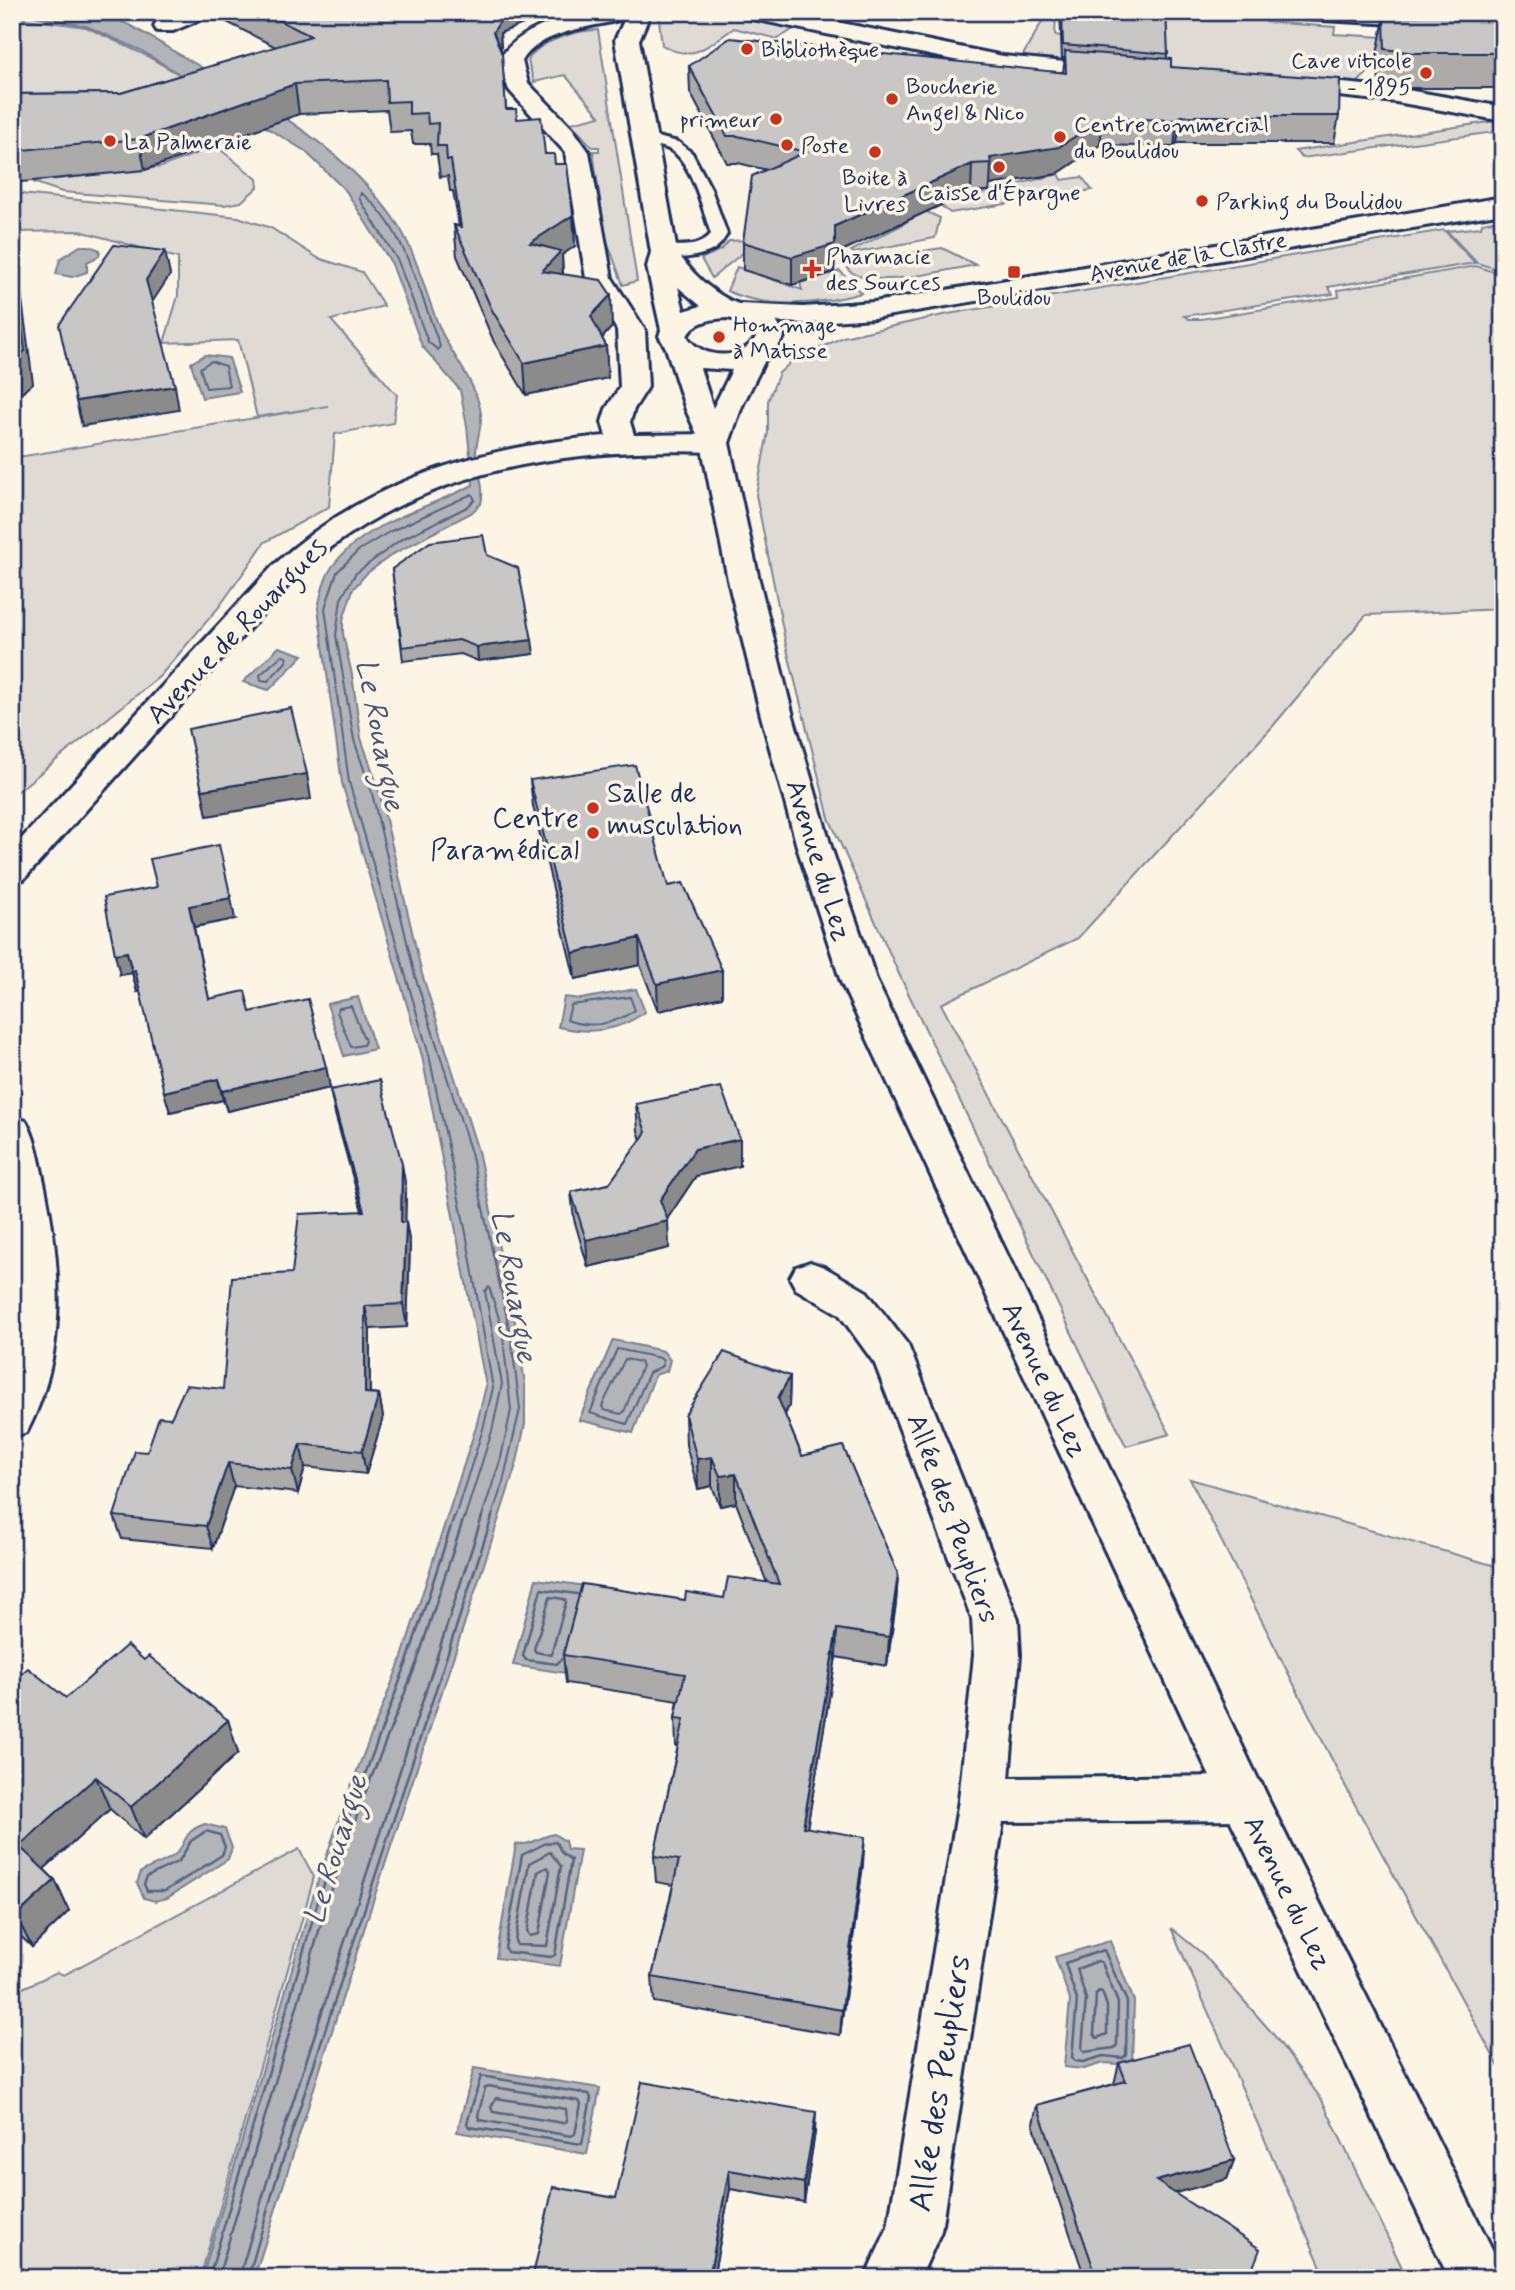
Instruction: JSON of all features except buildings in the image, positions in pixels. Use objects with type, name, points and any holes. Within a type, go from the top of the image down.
[{"type":"street","points":[[165,26],[198,12]]},
{"type":"street","points":[[627,40],[640,12]]},
{"type":"street","points":[[754,12],[1003,63],[1145,76]]},
{"type":"street","points":[[1305,12],[1503,23]]},
{"type":"street","points":[[625,443],[618,432],[616,422],[620,409],[634,387],[631,330],[599,278],[577,152],[564,133],[517,85],[510,61],[517,48],[541,34],[610,14],[627,40]]},
{"type":"street","name":"Avenue de la Clastre","points":[[627,40],[664,252],[660,267],[677,339],[695,357],[716,361],[734,360],[874,310]]},
{"type":"street","points":[[1270,84],[1396,95],[1503,114]]},
{"type":"street","name":"Avenue de la Clastre","points":[[664,252],[682,276],[708,300],[735,311],[803,315],[874,310],[1503,205]]},
{"type":"street","points":[[677,339],[682,321],[694,315],[735,311],[759,319],[767,326],[769,341],[759,352],[728,406],[715,443]]},
{"type":"street","name":"Avenue du Lez","points":[[677,339],[715,443],[768,684],[816,856],[859,982],[1244,1798],[1374,2070],[1478,2278]]},
{"type":"street","name":"Avenue de Rouargues","points":[[12,871],[303,552],[356,516],[425,481],[474,465],[558,448],[625,443],[715,443]]},
{"type":"street","points":[[12,1131],[32,1228],[38,1279],[37,1333],[26,1386],[12,1420]]},
{"type":"street","name":"Allée des Peupliers","points":[[810,1278],[853,1303],[893,1357],[995,1619],[997,1654],[983,1800],[914,2231],[892,2278]]},
{"type":"street","points":[[983,1800],[1244,1798]]},
{"type":"lane","points":[[644,139],[664,143],[684,154],[694,171],[719,234],[712,245],[703,249],[664,252]]},
{"type":"shaded area","points":[[662,12],[731,12],[798,26],[778,39],[734,28],[700,50],[683,53],[662,45],[659,20]]},
{"type":"shaded area","points":[[1167,12],[1264,16],[1266,22],[1335,27],[1334,34],[1382,37],[1380,61],[1356,84],[1022,57],[1047,13],[1056,15],[1055,35],[1072,38],[1166,22]]},
{"type":"shaded area","points":[[12,17],[86,27],[145,55],[201,87],[12,121]]},
{"type":"shaded area","points":[[598,30],[637,281],[623,285],[605,235],[593,151],[599,151],[599,147],[592,147],[571,123],[600,116],[565,75],[534,82],[528,61],[549,42],[580,32]]},
{"type":"shaded area","points":[[1503,122],[1503,131],[1302,158],[1295,151]]},
{"type":"shaded area","points":[[216,146],[257,179],[258,187],[241,202],[224,205],[62,192],[33,182],[161,167]]},
{"type":"shaded area","points":[[1059,174],[1062,180],[1082,177],[1092,190],[950,213],[939,204]]},
{"type":"shaded area","points":[[12,193],[238,217],[271,228],[318,258],[362,272],[384,306],[331,320],[397,395],[393,423],[335,434],[329,507],[265,542],[219,607],[160,676],[12,796],[12,458],[328,406],[257,417],[238,340],[164,343],[178,296],[178,258],[80,231],[12,232]]},
{"type":"shaded area","points":[[923,210],[940,218],[935,238],[854,253],[851,251],[902,225]]},
{"type":"shaded area","points":[[1497,220],[1503,222],[1503,271],[1477,263],[1447,231],[1481,227],[1482,223]]},
{"type":"shaded area","points":[[1444,230],[1475,263],[1328,287],[1333,294],[1184,316],[1201,319],[1339,297],[1338,290],[1476,266],[1503,275],[1503,609],[1366,615],[1273,726],[1078,938],[941,1004],[1170,1434],[1126,1446],[899,974],[829,818],[786,645],[756,495],[768,432],[768,401],[779,373],[791,362],[843,337],[948,314]]},
{"type":"shaded area","points":[[749,240],[745,251],[712,278],[701,259],[722,249],[729,241]]},
{"type":"shaded area","points":[[942,248],[976,265],[911,277],[876,279],[849,271],[846,262]]},
{"type":"shaded area","points":[[737,267],[802,290],[800,283],[840,271],[861,293],[811,302],[759,301],[727,291]]},
{"type":"shaded area","points":[[1190,1479],[1503,1568],[1503,2074],[1352,1799]]},
{"type":"shaded area","points":[[299,1849],[314,1877],[200,2278],[12,2278],[12,1993],[57,1972],[64,1975]]},
{"type":"shaded area","points":[[1171,1928],[1204,1955],[1273,2034],[1322,2100],[1407,2278],[1326,2278]]},
{"type":"water","name":"Le Rouargue","points":[[77,10],[120,21],[242,91],[328,149],[377,197],[398,225],[411,251],[442,333],[475,392],[481,414],[476,451],[482,486],[481,504],[471,513],[393,554],[366,574],[353,589],[343,620],[343,634],[361,738],[379,790],[422,974],[478,1151],[518,1336],[525,1384],[525,1424],[517,1462],[374,1898],[254,2278],[202,2278],[313,1896],[347,1796],[402,1657],[476,1427],[486,1386],[422,1056],[342,783],[318,608],[332,567],[361,539],[397,518],[473,485],[467,426],[460,390],[422,346],[392,264],[346,191],[305,151],[140,50],[86,26],[12,12]]},
{"type":"water","points":[[80,246],[100,250],[99,256],[87,262],[87,272],[72,277],[56,274],[60,259]]},
{"type":"water","points":[[205,355],[229,358],[240,392],[202,398],[191,363]]},
{"type":"water","points":[[279,647],[303,655],[269,690],[243,682]]},
{"type":"water","points":[[636,989],[645,1012],[625,1024],[592,1031],[558,1027],[564,997],[581,999]]},
{"type":"water","points":[[358,997],[375,1049],[344,1056],[327,1004]]},
{"type":"water","points":[[613,1340],[663,1351],[670,1360],[667,1371],[655,1375],[633,1433],[579,1420]]},
{"type":"water","points":[[536,1579],[601,1588],[565,1673],[513,1665]]},
{"type":"water","points":[[205,1824],[225,1829],[232,1848],[228,1859],[167,1898],[155,1901],[144,1898],[137,1883],[141,1872],[173,1856],[192,1831]]},
{"type":"water","points":[[554,1834],[565,1841],[567,1849],[580,1850],[560,1966],[496,1958],[516,1844],[526,1844]]},
{"type":"water","points":[[1110,1941],[1134,2001],[1132,2065],[1103,2063],[1084,2069],[1064,2067],[1070,2000],[1055,1957]]},
{"type":"water","points":[[474,2068],[600,2088],[587,2154],[457,2132]]},
{"type":"place","name":"Bibliothèque","points":[[747,49]]},
{"type":"place","name":"Cave viticole - 1895","points":[[1426,73]]},
{"type":"place","name":"Boucherie Angel & Nico","points":[[892,99]]},
{"type":"place","name":"primeur","points":[[776,119]]},
{"type":"place","name":"Centre commercial du Boulidou","points":[[1060,137]]},
{"type":"place","name":"La Palmeraie","points":[[110,141]]},
{"type":"place","name":"Poste","points":[[787,145]]},
{"type":"place","name":"Boite à Livres","points":[[875,152]]},
{"type":"place","name":"Caisse d'Épargne","points":[[999,167]]},
{"type":"place","name":"Parking du Boulidou","points":[[1202,201]]},
{"type":"place","name":"Pharmacie des Sources","points":[[812,269]]},
{"type":"place","name":"Boulidou","points":[[1014,272]]},
{"type":"place","name":"Hommage à Matisse","points":[[719,337]]},
{"type":"place","name":"Salle de musculation","points":[[593,808]]},
{"type":"place","name":"Centre Paramédical","points":[[593,833]]}]
